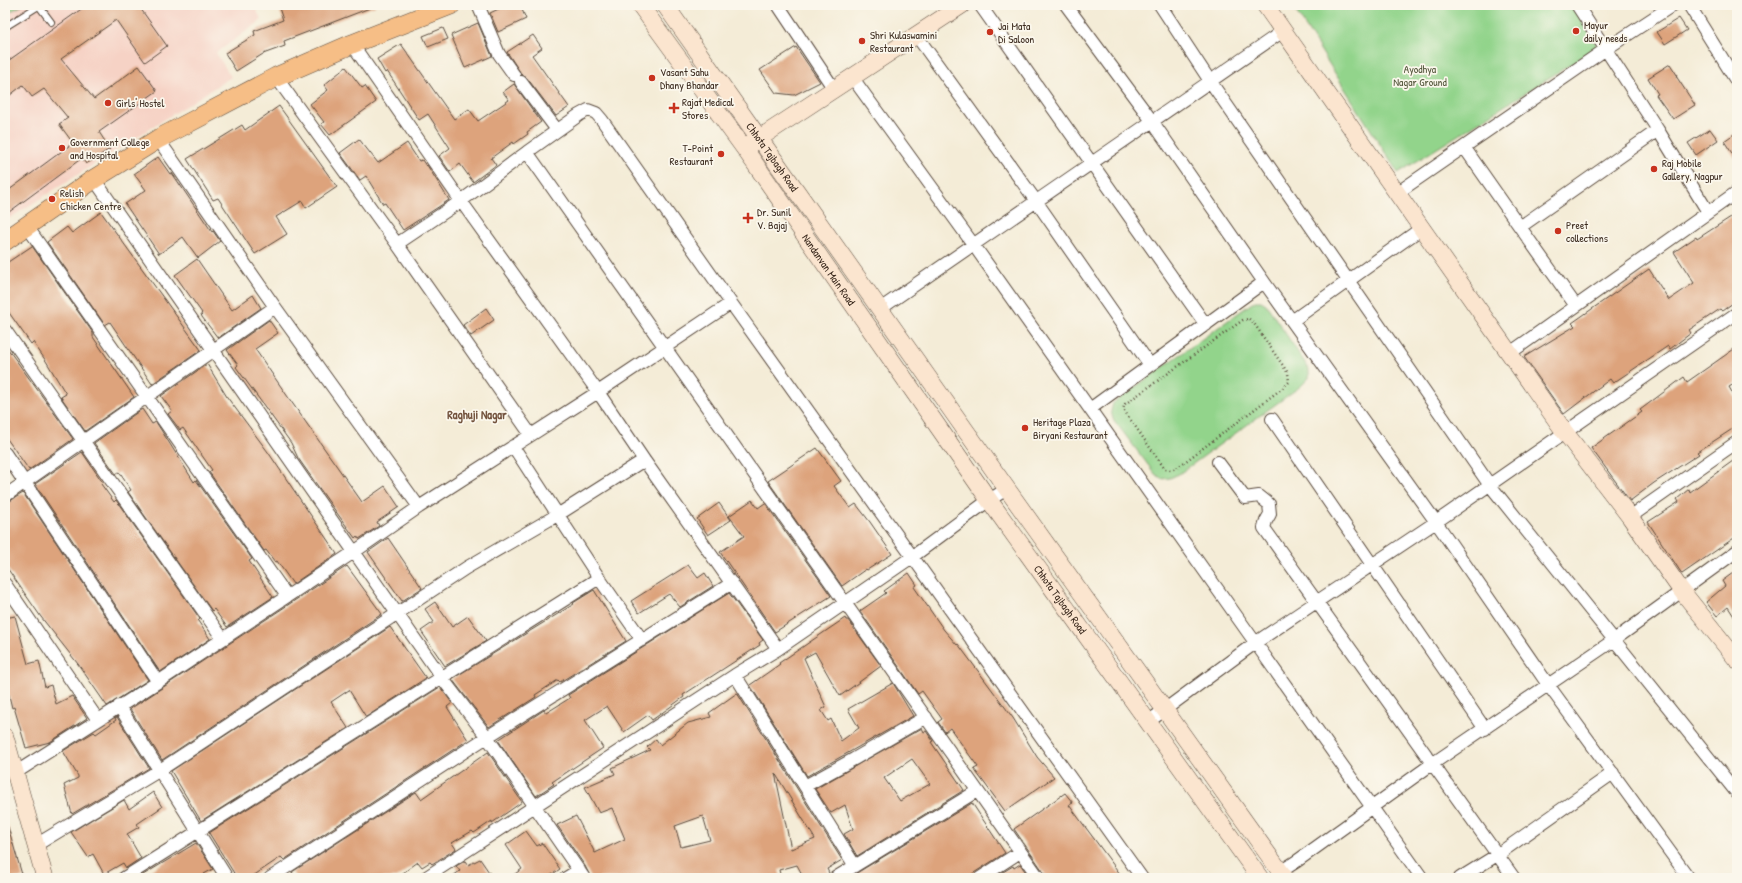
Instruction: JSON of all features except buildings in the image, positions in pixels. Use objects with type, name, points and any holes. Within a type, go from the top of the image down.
[{"type":"main road","points":[[5,241],[94,179],[158,139],[276,77],[352,44],[451,5]]},
{"type":"main road","name":"Nandanvan Main Road","points":[[640,5],[744,148],[864,319]]},
{"type":"main road","name":"Chhota Tajbagh Road","points":[[665,5],[1282,875]]},
{"type":"main road","points":[[744,148],[962,5]]},
{"type":"main road","points":[[1265,5],[1564,431],[1630,517],[1681,590],[1735,654]]},
{"type":"main road","name":"Chhota Tajbagh Road","points":[[864,319],[989,500],[1260,878]]},
{"type":"main road","points":[[5,736],[45,878]]},
{"type":"street","points":[[478,5],[499,54],[557,130]]},
{"type":"street","points":[[778,5],[834,89]]},
{"type":"street","points":[[980,5],[1206,325]]},
{"type":"street","points":[[1066,5],[1152,121],[1264,282],[1436,522],[1548,686],[1689,878]]},
{"type":"street","points":[[1160,5],[1210,81],[1489,484],[1737,793]]},
{"type":"street","points":[[1577,5],[1658,130],[1708,212]]},
{"type":"street","points":[[1397,193],[1606,49],[1673,5]]},
{"type":"street","points":[[1689,5],[1737,82]]},
{"type":"street","points":[[880,309],[1283,31]]},
{"type":"street","points":[[916,34],[1036,201],[1150,365]]},
{"type":"street","points":[[352,44],[778,649]]},
{"type":"street","points":[[276,77],[397,244],[531,435]]},
{"type":"street","points":[[852,77],[973,244],[1422,878]]},
{"type":"street","points":[[397,244],[462,201],[557,130],[588,110],[596,113],[1142,878]]},
{"type":"street","points":[[1520,227],[1658,130]]},
{"type":"street","points":[[158,139],[275,307],[419,507]]},
{"type":"street","points":[[1464,147],[1576,306]]},
{"type":"street","points":[[527,152],[664,348],[846,602],[1039,878]]},
{"type":"street","points":[[94,179],[442,678],[487,737],[581,874],[566,878]]},
{"type":"street","points":[[1510,353],[1737,192]]},
{"type":"street","points":[[26,225],[146,398],[287,596]]},
{"type":"street","points":[[1292,321],[1422,228]]},
{"type":"street","points":[[1090,409],[1264,282]]},
{"type":"street","points":[[15,774],[158,682],[419,507],[598,392],[731,303]]},
{"type":"street","points":[[5,496],[275,307]]},
{"type":"street","points":[[1148,722],[1255,643],[1436,522],[1564,431],[1737,313]]},
{"type":"street","points":[[5,330],[223,639]]},
{"type":"street","points":[[1272,419],[1485,729]]},
{"type":"street","points":[[1630,517],[1737,442]]},
{"type":"street","points":[[513,446],[559,514],[599,578],[642,640]]},
{"type":"street","points":[[5,453],[158,682]]},
{"type":"street","points":[[36,845],[160,770],[466,568],[559,514],[644,460]]},
{"type":"street","points":[[1218,462],[1245,498],[1259,496],[1269,504],[1270,514],[1264,528],[1514,878]]},
{"type":"street","points":[[426,878],[735,675],[778,649],[912,557],[989,500],[1007,489]]},
{"type":"street","points":[[1282,875],[1432,764],[1614,640],[1681,590],[1737,551]]},
{"type":"street","points":[[124,878],[599,578]]},
{"type":"street","points":[[270,878],[487,737],[732,583]]},
{"type":"street","points":[[5,584],[98,720]]},
{"type":"street","points":[[735,675],[855,866]]},
{"type":"street","points":[[119,706],[227,878]]},
{"type":"street","points":[[805,786],[926,717]]},
{"type":"street","points":[[1460,878],[1497,855],[1613,773]]},
{"type":"street","points":[[835,878],[977,791]]},
{"type":"street","points":[[980,878],[1020,852]]},
{"type":"lane","points":[[5,27],[40,5],[51,22]]},
{"type":"path","points":[[1249,319],[1253,322],[1288,373],[1288,382],[1284,387],[1178,467],[1171,470],[1165,469],[1123,409],[1125,404],[1243,320],[1249,319]]},
{"type":"shaded area","name":"Government College and Hospital","points":[[5,5],[253,5],[262,20],[216,53],[231,77],[5,221]]},
{"type":"green space","points":[[5,5],[23,5],[5,14]]},
{"type":"green space","name":"Ayodhya Nagar Ground","points":[[1292,5],[1572,5],[1598,47],[1398,173]]},
{"type":"green space","points":[[1255,301],[1261,301],[1266,304],[1309,369],[1309,378],[1301,386],[1179,474],[1170,478],[1162,479],[1155,474],[1113,419],[1111,411],[1113,403]]},
{"type":"place","name":"Mayur daily needs","points":[[1576,31]]},
{"type":"place","name":"Jai Mata Di Saloon","points":[[990,32]]},
{"type":"place","name":"Shri Kulaswamini Restaurant","points":[[862,41]]},
{"type":"place","name":"Vasant Sahu Dhany Bhandar","points":[[652,78]]},
{"type":"place","name":"Girls' Hostel","points":[[108,103]]},
{"type":"place","name":"Rajat Medical Stores","points":[[674,108]]},
{"type":"place","name":"Government College and Hospital","points":[[62,148]]},
{"type":"place","name":"T-Point Restaurant","points":[[721,154]]},
{"type":"place","name":"Raj Mobile Gallery, Nagpur","points":[[1654,169]]},
{"type":"place","name":"Relish Chicken Centre","points":[[52,199]]},
{"type":"place","name":"Dr. Sunil V. Bajaj","points":[[748,218]]},
{"type":"place","name":"Preet collections","points":[[1558,231]]},
{"type":"place","name":"Heritage Plaza Biryani Restaurant","points":[[1025,428]]},
{"type":"district","name":"Raghuji Nagar","points":[[477,415]]}]
